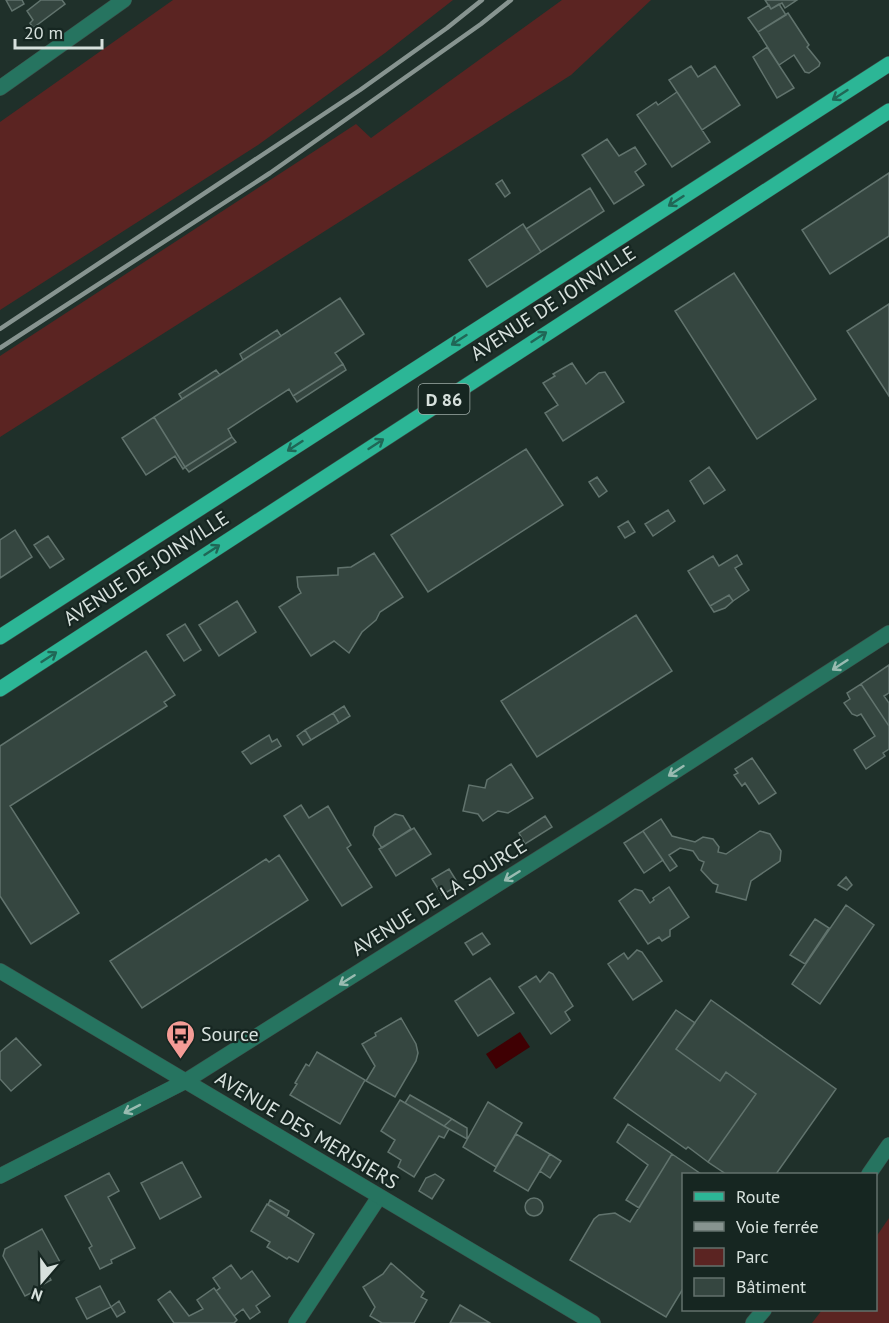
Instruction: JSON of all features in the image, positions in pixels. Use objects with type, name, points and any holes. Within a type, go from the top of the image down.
[{"type":"main road","name":"AVENUE DE JOINVILLE","points":[[0,637],[889,64]]},
{"type":"main road","name":"AVENUE DE JOINVILLE","points":[[0,689],[889,111]]},
{"type":"street","points":[[0,88],[124,0]]},
{"type":"street","name":"AVENUE DE LA SOURCE","points":[[0,1176],[184,1082],[606,816],[889,633]]},
{"type":"street","name":"AVENUE DES MERISIERS","points":[[0,971],[593,1323]]},
{"type":"street","points":[[871,1173],[889,1145]]},
{"type":"street","points":[[296,1323],[379,1197]]},
{"type":"street","points":[[753,1323],[763,1311]]},
{"type":"green space","points":[[173,0],[453,0],[385,53],[258,145],[0,310],[0,122]]},
{"type":"green space","points":[[562,0],[651,0],[571,75],[0,437],[0,356],[356,124],[371,138]]},
{"type":"green space","points":[[889,1218],[889,1323],[812,1323],[821,1311],[877,1311],[877,1236]]},
{"type":"shaded area","points":[[520,1032],[530,1047],[496,1069],[486,1054]]},
{"type":"building","points":[[6,0],[22,0],[24,4],[12,11]]},
{"type":"building","points":[[41,0],[62,0],[65,4],[33,28],[30,23],[33,20],[27,11]]},
{"type":"building","points":[[765,0],[797,0],[785,8],[782,3],[771,9]]},
{"type":"building","points":[[779,4],[786,15],[758,32],[748,18],[769,5],[771,9]]},
{"type":"building","points":[[788,13],[809,45],[807,47],[820,63],[809,73],[805,72],[794,55],[779,65],[758,32]]},
{"type":"building","points":[[767,47],[794,88],[777,98],[753,57]]},
{"type":"building","points":[[691,66],[698,77],[715,66],[740,105],[702,130],[669,80]]},
{"type":"building","points":[[677,92],[710,142],[672,167],[637,115]]},
{"type":"building","points":[[607,139],[619,156],[635,147],[646,164],[635,172],[644,185],[614,204],[582,155]]},
{"type":"building","points":[[889,173],[889,236],[830,274],[802,230]]},
{"type":"building","points":[[502,180],[510,193],[505,197],[496,184]]},
{"type":"building","points":[[590,188],[604,211],[541,252],[526,229]]},
{"type":"building","points":[[523,224],[541,252],[487,287],[469,260]]},
{"type":"building","points":[[734,273],[816,399],[757,439],[675,311]]},
{"type":"building","points":[[340,298],[364,334],[335,353],[343,364],[293,396],[289,389],[228,429],[232,437],[185,467],[154,417]]},
{"type":"building","points":[[889,304],[889,396],[847,331]]},
{"type":"building","points":[[277,330],[281,336],[243,360],[240,354]]},
{"type":"building","points":[[572,363],[586,384],[599,373],[605,372],[624,402],[563,441],[545,413],[558,405],[543,383]]},
{"type":"building","points":[[343,364],[346,370],[297,402],[293,396]]},
{"type":"building","points":[[216,370],[220,375],[182,399],[179,394]]},
{"type":"building","points":[[154,417],[185,467],[183,469],[175,456],[146,475],[122,438]]},
{"type":"building","points":[[232,437],[236,442],[189,472],[185,467]]},
{"type":"building","points":[[526,449],[563,505],[428,592],[391,535]]},
{"type":"building","points":[[709,467],[725,490],[704,504],[690,481]]},
{"type":"building","points":[[597,477],[607,491],[599,497],[589,482]]},
{"type":"building","points":[[668,510],[675,521],[653,536],[645,524]]},
{"type":"building","points":[[628,521],[635,532],[625,538],[618,527]]},
{"type":"building","points":[[15,530],[32,557],[0,578],[0,540]]},
{"type":"building","points":[[48,536],[64,559],[50,568],[34,545]]},
{"type":"building","points":[[374,553],[403,597],[380,612],[376,620],[362,632],[349,653],[334,641],[311,656],[279,607],[301,593],[297,577],[338,575],[338,568],[351,567]]},
{"type":"building","points":[[737,555],[742,564],[735,568],[749,590],[733,601],[729,595],[710,606],[688,571],[713,556],[719,566]]},
{"type":"building","points":[[729,595],[733,601],[725,608],[714,612],[710,606]]},
{"type":"building","points":[[237,601],[256,632],[219,656],[199,625]]},
{"type":"building","points":[[636,615],[672,671],[537,757],[501,701]]},
{"type":"building","points":[[185,624],[201,650],[184,661],[167,635]]},
{"type":"building","points":[[146,651],[175,695],[164,702],[167,706],[10,806],[79,913],[31,944],[0,896],[0,746]]},
{"type":"building","points":[[889,665],[889,693],[884,696],[889,703],[889,726],[861,684]]},
{"type":"building","points":[[861,684],[889,726],[889,749],[883,753],[885,756],[866,769],[854,750],[875,736],[861,714],[857,716],[852,714],[844,703],[850,699],[847,693]]},
{"type":"building","points":[[344,706],[350,716],[339,723],[333,713]]},
{"type":"building","points":[[333,713],[339,723],[311,740],[305,730]]},
{"type":"building","points":[[305,730],[311,740],[303,745],[297,736]]},
{"type":"building","points":[[269,735],[272,742],[277,739],[281,746],[251,764],[242,752]]},
{"type":"building","points":[[752,758],[776,793],[759,804],[745,783],[742,786],[734,775],[738,773],[735,769]]},
{"type":"building","points":[[511,764],[533,798],[508,813],[498,811],[483,821],[478,814],[463,811],[469,785],[485,788],[487,780]]},
{"type":"building","points":[[301,805],[309,818],[328,806],[351,845],[347,848],[372,887],[342,906],[284,816]]},
{"type":"building","points":[[395,814],[403,816],[411,829],[382,848],[373,835],[375,827]]},
{"type":"building","points":[[545,816],[552,827],[525,844],[519,833]]},
{"type":"building","points":[[661,819],[672,836],[695,842],[703,837],[713,839],[719,847],[718,852],[726,854],[760,831],[770,834],[781,851],[780,861],[751,881],[746,900],[716,892],[718,885],[713,883],[701,870],[704,862],[699,860],[693,851],[680,848],[669,855],[677,866],[670,871],[643,831]]},
{"type":"building","points":[[414,828],[431,854],[396,876],[379,849]]},
{"type":"building","points":[[643,831],[663,860],[644,873],[624,843]]},
{"type":"building","points":[[279,855],[308,900],[142,1008],[110,961],[266,859],[269,862]]},
{"type":"building","points":[[449,869],[459,885],[442,895],[432,879]]},
{"type":"building","points":[[846,877],[852,885],[847,890],[838,885]]},
{"type":"building","points":[[669,887],[689,917],[670,930],[670,936],[662,941],[659,937],[648,944],[619,901],[635,889],[642,891],[650,903],[654,900],[653,898]]},
{"type":"building","points":[[846,905],[874,925],[820,1004],[792,984]]},
{"type":"building","points":[[815,919],[829,928],[805,964],[790,955]]},
{"type":"building","points":[[482,933],[490,944],[473,955],[465,943]]},
{"type":"building","points":[[637,950],[642,952],[662,981],[633,1000],[608,964],[624,953],[628,959]]},
{"type":"building","points":[[549,972],[553,974],[573,1006],[565,1012],[570,1020],[551,1034],[519,987],[536,976],[540,982]]},
{"type":"building","points":[[490,978],[514,1013],[478,1036],[455,1001]]},
{"type":"building","points":[[711,1000],[836,1089],[777,1173],[724,1173],[708,1162],[756,1094],[726,1072],[720,1081],[676,1049]]},
{"type":"building","points":[[676,1010],[695,1023],[676,1049],[720,1081],[726,1072],[756,1094],[708,1162],[614,1098]]},
{"type":"building","points":[[401,1018],[416,1044],[418,1053],[416,1061],[395,1097],[366,1081],[375,1066],[362,1044],[376,1036],[375,1033]]},
{"type":"building","points":[[16,1038],[41,1065],[11,1091],[0,1079],[0,1052]]},
{"type":"building","points":[[317,1052],[365,1080],[340,1124],[290,1095],[306,1064],[309,1066]]},
{"type":"building","points":[[410,1095],[452,1119],[444,1126],[405,1103]]},
{"type":"building","points":[[400,1100],[449,1129],[444,1138],[439,1136],[414,1177],[398,1167],[401,1160],[388,1152],[395,1140],[381,1131]]},
{"type":"building","points":[[488,1102],[522,1123],[496,1167],[463,1147]]},
{"type":"building","points":[[452,1119],[467,1128],[467,1139],[444,1126]]},
{"type":"building","points":[[628,1124],[672,1154],[639,1208],[626,1200],[648,1165],[617,1142]]},
{"type":"building","points":[[516,1134],[550,1154],[528,1191],[494,1171]]},
{"type":"building","points":[[550,1154],[561,1161],[550,1178],[540,1171]]},
{"type":"building","points":[[672,1154],[700,1173],[682,1173],[682,1290],[666,1317],[570,1260],[594,1219],[599,1215],[615,1213],[630,1222]]},
{"type":"building","points":[[182,1162],[201,1197],[160,1219],[141,1183]]},
{"type":"building","points":[[109,1173],[119,1191],[108,1197],[135,1248],[111,1260],[112,1263],[100,1269],[89,1248],[92,1246],[65,1196]]},
{"type":"building","points":[[435,1174],[444,1180],[432,1199],[419,1191],[426,1178]]},
{"type":"building","points":[[534,1198],[540,1201],[543,1207],[540,1213],[534,1216],[528,1213],[525,1207],[528,1201]]},
{"type":"building","points":[[270,1200],[289,1211],[287,1216],[268,1205]]},
{"type":"building","points":[[267,1204],[314,1234],[298,1262],[289,1257],[287,1259],[267,1247],[270,1242],[251,1231]]},
{"type":"building","points":[[42,1229],[60,1262],[45,1270],[51,1280],[25,1296],[3,1256],[5,1249]]},
{"type":"building","points":[[391,1263],[424,1292],[421,1297],[427,1300],[414,1323],[382,1323],[370,1316],[375,1307],[363,1287],[383,1274]]},
{"type":"building","points":[[231,1265],[241,1279],[252,1271],[270,1296],[256,1306],[260,1312],[250,1319],[243,1309],[234,1316],[216,1291],[220,1288],[213,1278]]},
{"type":"building","points":[[100,1286],[111,1307],[87,1319],[76,1298]]},
{"type":"building","points":[[214,1288],[237,1320],[234,1323],[174,1323],[158,1300],[170,1291],[189,1316],[203,1309],[197,1300]]},
{"type":"building","points":[[119,1301],[125,1312],[117,1317],[111,1307]]},
{"type":"building","points":[[460,1305],[490,1323],[450,1323]]},
{"type":"railway","points":[[0,329],[360,90],[482,0]]},
{"type":"railway","points":[[0,348],[270,173],[481,24],[511,0]]},
{"type":"place","name":"Source","points":[[180,1060]]}]
